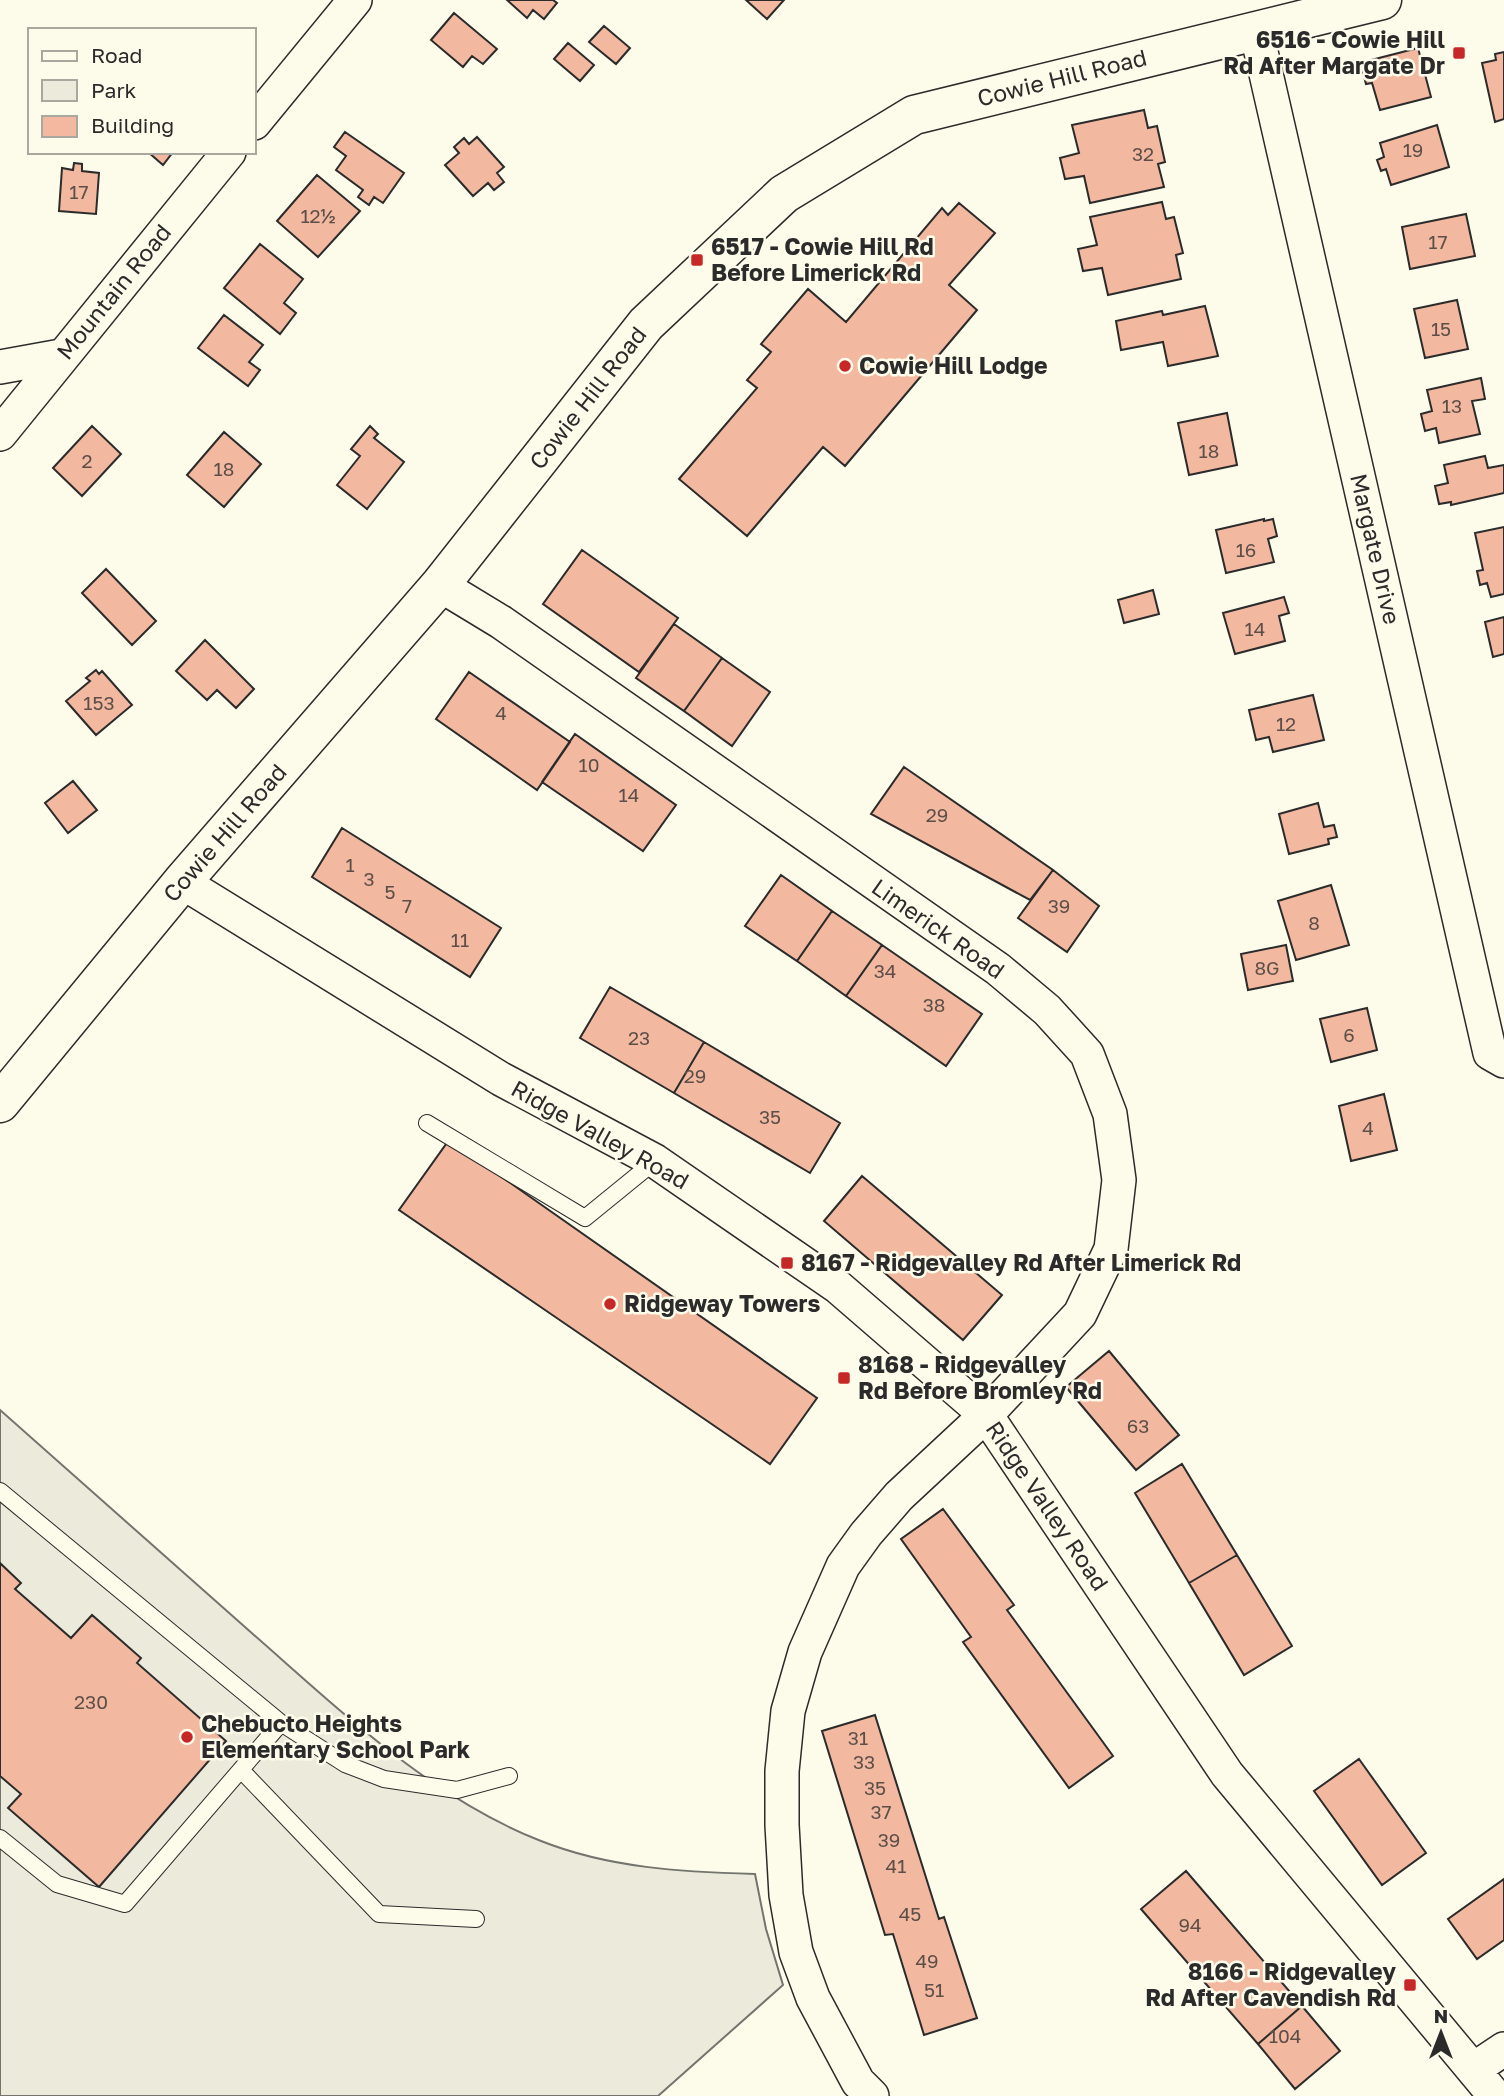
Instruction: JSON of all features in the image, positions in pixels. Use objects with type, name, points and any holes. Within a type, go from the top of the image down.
[{"type":"street","points":[[256,121],[355,0]]},
{"type":"street","name":"Cowie Hill Road","points":[[0,1102],[182,881],[440,585],[646,324],[784,194],[914,115],[1382,0]]},
{"type":"street","name":"Margate Drive","points":[[1256,30],[1490,1054],[1504,1061]]},
{"type":"street","name":"Mountain Road","points":[[0,434],[227,154]]},
{"type":"street","points":[[0,367],[61,356]]},
{"type":"street","name":"Limerick Road","points":[[440,585],[501,622],[998,969],[1047,1010],[1087,1054],[1110,1114],[1119,1180],[1111,1249],[1080,1314],[986,1415],[899,1496],[866,1534],[844,1566],[805,1652],[788,1711],[782,1771],[782,1825],[786,1895],[796,1952],[813,1998],[858,2082],[872,2096]]},
{"type":"street","name":"Ridge Valley Road","points":[[182,881],[501,1079],[655,1161],[838,1287],[986,1415],[1227,1774],[1495,2096]]},
{"type":"street","points":[[1474,2069],[1504,2049]]},
{"type":"lane","points":[[427,1123],[585,1218],[655,1161]]},
{"type":"lane","points":[[0,1491],[281,1723],[345,1764],[384,1779],[457,1790],[509,1776]]},
{"type":"lane","points":[[0,1838],[57,1884],[125,1904],[281,1723]]},
{"type":"lane","points":[[242,1771],[379,1914],[476,1919]]},
{"type":"green space","name":"Chebucto Heights Elementary School Park","points":[[0,1410],[354,1723],[462,1802],[541,1841],[593,1857],[673,1870],[755,1874],[766,1929],[783,1985],[658,2096],[0,2096]]},
{"type":"building","points":[[507,0],[553,0],[557,3],[544,19],[533,10],[527,18]]},
{"type":"building","points":[[746,0],[784,0],[767,19]]},
{"type":"building","points":[[454,13],[497,49],[483,64],[472,56],[463,67],[431,40]]},
{"type":"building","points":[[604,26],[630,48],[616,64],[589,42]]},
{"type":"building","points":[[568,43],[594,65],[580,81],[554,59]]},
{"type":"building","points":[[1418,48],[1431,97],[1380,110],[1372,83],[1366,84],[1361,65],[1367,64],[1367,61]]},
{"type":"building","points":[[1504,52],[1504,119],[1495,122],[1482,63],[1496,60],[1495,54]]},
{"type":"building","points":[[1144,110],[1148,128],[1157,126],[1165,162],[1158,164],[1164,187],[1090,203],[1084,176],[1065,179],[1060,158],[1079,153],[1072,125]]},
{"type":"building","points":[[1437,125],[1449,167],[1391,185],[1386,169],[1381,171],[1377,160],[1384,157],[1380,143]]},
{"type":"building","points":[[345,132],[404,173],[383,203],[374,197],[369,205],[358,197],[363,190],[336,170],[346,156],[334,147]]},
{"type":"building","points":[[477,137],[504,167],[497,173],[504,182],[494,190],[488,183],[473,196],[445,165],[459,153],[454,147],[464,138],[469,144]]},
{"type":"building","points":[[150,154],[171,154],[163,165]]},
{"type":"building","points":[[74,163],[82,164],[82,171],[99,173],[96,214],[59,211],[62,168],[73,170]]},
{"type":"building","points":[[317,175],[360,211],[318,257],[277,221]]},
{"type":"building","points":[[1162,202],[1166,219],[1174,217],[1183,253],[1176,255],[1181,279],[1108,295],[1102,268],[1083,271],[1078,249],[1097,245],[1090,217]]},
{"type":"building","name":"Cowie Hill Lodge","points":[[959,203],[995,233],[949,285],[977,310],[845,466],[823,447],[747,536],[679,479],[757,388],[747,380],[771,352],[761,344],[808,289],[846,322],[942,208],[948,215]]},
{"type":"building","points":[[1466,214],[1475,256],[1410,269],[1402,227]]},
{"type":"building","points":[[260,244],[303,279],[284,303],[296,313],[280,334],[224,288]]},
{"type":"building","points":[[1457,300],[1468,349],[1425,358],[1414,309]]},
{"type":"building","points":[[1205,306],[1218,356],[1168,366],[1163,342],[1121,350],[1116,321],[1162,311],[1163,315]]},
{"type":"building","points":[[224,315],[263,345],[249,362],[260,370],[248,386],[198,348]]},
{"type":"building","points":[[1481,378],[1485,399],[1472,401],[1480,434],[1439,443],[1436,428],[1425,431],[1421,414],[1432,411],[1427,390]]},
{"type":"building","points":[[1227,413],[1237,465],[1189,475],[1178,423]]},
{"type":"building","points":[[92,426],[121,454],[82,496],[53,468]]},
{"type":"building","points":[[370,426],[378,434],[374,438],[404,462],[367,509],[337,485],[360,456],[351,449]]},
{"type":"building","points":[[224,432],[261,464],[224,507],[187,475]]},
{"type":"building","points":[[1485,456],[1488,468],[1504,465],[1504,493],[1451,505],[1451,502],[1439,504],[1435,486],[1448,483],[1444,465]]},
{"type":"building","points":[[1273,519],[1277,536],[1268,539],[1274,562],[1226,573],[1216,530]]},
{"type":"building","points":[[1504,527],[1504,594],[1491,597],[1487,583],[1480,585],[1477,571],[1483,570],[1475,533]]},
{"type":"building","points":[[582,550],[678,618],[639,672],[543,604]]},
{"type":"building","points":[[106,569],[156,621],[132,645],[82,593]]},
{"type":"building","points":[[1153,590],[1159,614],[1124,623],[1118,600]]},
{"type":"building","points":[[1284,597],[1289,613],[1279,616],[1285,641],[1235,654],[1223,613]]},
{"type":"building","points":[[1504,617],[1504,654],[1493,657],[1485,622]]},
{"type":"building","points":[[674,624],[722,658],[684,711],[636,678]]},
{"type":"building","points":[[205,640],[254,689],[236,708],[217,690],[207,700],[176,671]]},
{"type":"building","points":[[722,658],[770,692],[732,746],[684,711]]},
{"type":"building","points":[[96,670],[99,674],[102,671],[132,705],[96,735],[66,701],[90,681],[86,678]]},
{"type":"building","points":[[469,672],[570,742],[537,790],[436,719]]},
{"type":"building","points":[[1313,695],[1324,740],[1273,752],[1269,737],[1256,740],[1249,710]]},
{"type":"building","points":[[575,734],[676,805],[643,851],[542,782]]},
{"type":"building","points":[[904,767],[1053,870],[1030,900],[871,814]]},
{"type":"building","points":[[73,781],[97,810],[68,833],[45,803]]},
{"type":"building","points":[[1318,803],[1324,827],[1334,825],[1337,837],[1328,839],[1329,844],[1289,854],[1279,814]]},
{"type":"building","points":[[342,828],[501,928],[470,977],[312,877]]},
{"type":"building","points":[[1053,870],[1099,906],[1067,952],[1018,918]]},
{"type":"building","points":[[781,875],[832,911],[797,961],[745,926]]},
{"type":"building","points":[[1331,885],[1349,945],[1296,960],[1278,901]]},
{"type":"building","points":[[832,911],[882,945],[846,996],[797,961]]},
{"type":"building","points":[[882,945],[982,1014],[946,1066],[846,996]]},
{"type":"building","points":[[1286,945],[1293,981],[1248,990],[1241,954]]},
{"type":"building","points":[[610,987],[704,1042],[674,1093],[580,1038]]},
{"type":"building","points":[[1367,1008],[1377,1050],[1331,1062],[1320,1019]]},
{"type":"building","points":[[704,1042],[840,1123],[810,1173],[674,1093]]},
{"type":"building","points":[[1384,1094],[1397,1150],[1351,1161],[1339,1106]]},
{"type":"building","name":"Ridgeway Towers","points":[[449,1140],[817,1398],[770,1464],[399,1210]]},
{"type":"building","points":[[862,1176],[1002,1295],[963,1340],[824,1221]]},
{"type":"building","points":[[1109,1351],[1179,1435],[1136,1470],[1066,1387]]},
{"type":"building","points":[[1182,1464],[1237,1555],[1189,1583],[1135,1493]]},
{"type":"building","points":[[943,1509],[1014,1605],[1007,1610],[1113,1756],[1069,1788],[963,1642],[971,1637],[901,1539]]},
{"type":"building","points":[[1237,1555],[1292,1646],[1244,1675],[1189,1583]]},
{"type":"building","points":[[0,1563],[21,1583],[15,1589],[71,1638],[92,1615],[141,1658],[137,1663],[226,1741],[99,1887],[8,1808],[21,1794],[0,1776]]},
{"type":"building","points":[[875,1715],[939,1919],[944,1917],[977,2018],[924,2035],[893,1934],[885,1935],[822,1731]]},
{"type":"building","points":[[1359,1759],[1426,1853],[1382,1885],[1314,1791]]},
{"type":"building","points":[[1186,1871],[1302,2006],[1258,2044],[1141,1909]]},
{"type":"building","points":[[1504,1879],[1504,1940],[1477,1959],[1448,1919]]},
{"type":"building","points":[[1302,2006],[1340,2051],[1295,2089],[1258,2044]]},
{"type":"place","name":"6516 - Cowie Hill Rd After Margate Dr","points":[[1459,53]]},
{"type":"place","name":"6517 - Cowie Hill Rd Before Limerick Rd","points":[[697,260]]},
{"type":"place","name":"Cowie Hill Lodge","points":[[845,366]]},
{"type":"place","name":"8167 - Ridgevalley Rd After Limerick Rd","points":[[787,1263]]},
{"type":"place","name":"Ridgeway Towers","points":[[610,1304]]},
{"type":"place","name":"8168 - Ridgevalley Rd Before Bromley Rd","points":[[844,1378]]},
{"type":"place","name":"Chebucto Heights Elementary School Park","points":[[187,1737]]},
{"type":"place","name":"8166 - Ridgevalley Rd After Cavendish Rd","points":[[1410,1985]]}]
